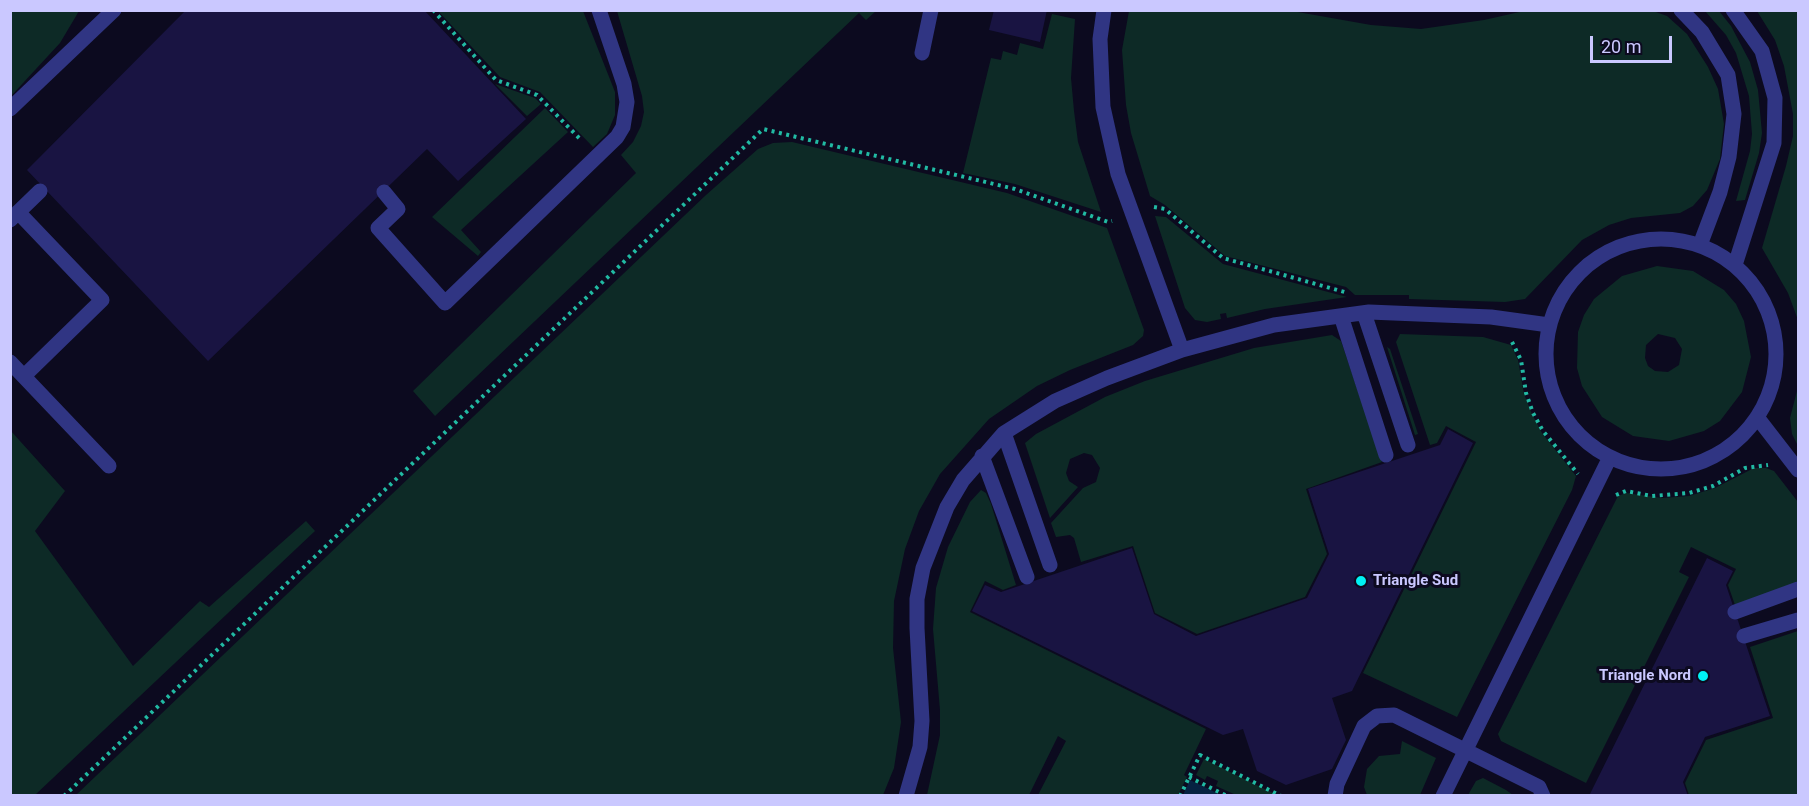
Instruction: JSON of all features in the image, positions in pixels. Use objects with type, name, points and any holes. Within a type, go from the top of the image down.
[{"type":"lane","points":[[10,109],[114,10]]},
{"type":"lane","points":[[384,192],[398,209],[378,228],[445,303],[617,137],[623,127],[627,102],[624,84],[599,10]]},
{"type":"lane","points":[[922,53],[931,10]]},
{"type":"lane","points":[[1104,10],[1100,39],[1103,107],[1118,174],[1182,350]]},
{"type":"lane","points":[[1681,10],[1702,32],[1728,75],[1734,114],[1729,157],[1700,245]]},
{"type":"lane","points":[[1733,10],[1762,51],[1775,98],[1774,143],[1735,265]]},
{"type":"lane","points":[[24,376],[102,300],[14,216],[40,191]]},
{"type":"lane","points":[[1662,238],[1700,245],[1735,265],[1757,291],[1771,321],[1776,354],[1771,387],[1757,417],[1735,442],[1706,460],[1674,468],[1641,468],[1610,458],[1578,435],[1556,402],[1546,364],[1549,325],[1564,290],[1590,262],[1624,244],[1662,238]]},
{"type":"lane","points":[[906,795],[920,747],[922,721],[917,599],[923,568],[947,507],[963,480],[1004,433],[1055,401],[1182,350],[1274,325],[1366,313],[1470,316],[1549,325]]},
{"type":"lane","points":[[1366,313],[1408,445]]},
{"type":"lane","points":[[1341,316],[1386,455]]},
{"type":"lane","points":[[10,362],[109,466]]},
{"type":"lane","points":[[1757,417],[1798,470]]},
{"type":"lane","points":[[1004,433],[1050,565]]},
{"type":"lane","points":[[982,456],[1027,577]]},
{"type":"lane","points":[[1443,795],[1610,458]]},
{"type":"lane","points":[[1735,612],[1798,589]]},
{"type":"lane","points":[[1744,636],[1798,620]]},
{"type":"lane","points":[[1335,795],[1336,784],[1364,726],[1377,716],[1394,715],[1539,787],[1543,795]]},
{"type":"path","points":[[432,11],[455,41],[496,80],[537,95],[596,155]]},
{"type":"path","points":[[64,795],[763,129],[1015,189],[1108,222],[1151,207],[1165,209],[1223,258],[1346,292],[1366,313]]},
{"type":"path","points":[[1504,338],[1518,349],[1533,413],[1543,431],[1577,471],[1578,483]]},
{"type":"path","points":[[1612,500],[1617,494],[1626,491],[1652,496],[1689,494],[1720,483],[1745,468],[1761,465],[1772,466]]},
{"type":"path","points":[[1180,795],[1200,755],[1281,795]]},
{"type":"path","points":[[1189,777],[1227,795]]},
{"type":"green space","points":[[12,10],[79,11],[60,43],[11,96]]},
{"type":"green space","points":[[438,11],[583,11],[615,92],[615,115],[607,134],[593,147],[540,92],[500,77]]},
{"type":"green space","points":[[617,11],[876,11],[866,20],[859,13],[435,416],[413,391],[636,173],[621,155],[633,142],[641,126],[644,112],[642,96]]},
{"type":"green space","points":[[1129,11],[1292,11],[1371,25],[1421,29],[1484,20],[1524,11],[1653,11],[1667,16],[1687,34],[1708,67],[1718,89],[1724,124],[1720,159],[1707,190],[1693,206],[1680,213],[1631,218],[1609,225],[1582,240],[1525,299],[1505,302],[1409,299],[1409,295],[1355,295],[1346,287],[1225,256],[1165,205],[1150,196],[1131,133],[1126,105],[1122,50]]},
{"type":"green space","points":[[1705,11],[1719,11],[1731,26],[1750,62],[1758,90],[1762,133],[1759,153],[1745,200],[1736,201],[1750,151],[1752,134],[1749,96],[1736,53],[1726,35]]},
{"type":"green space","points":[[1757,11],[1798,11],[1798,320],[1788,293],[1762,248],[1793,136],[1793,114],[1784,66],[1775,40]]},
{"type":"green space","points":[[1052,14],[1075,19],[1071,78],[1078,142],[1101,212],[1015,184],[963,173],[991,58],[1001,60],[1003,51],[1017,55],[1020,43],[1043,49]]},
{"type":"green space","points":[[495,84],[535,98],[541,104],[527,116]]},
{"type":"green space","points":[[545,108],[568,132],[461,230],[481,252],[478,256],[432,217]]},
{"type":"green space","points":[[792,142],[1007,193],[1107,228],[1144,330],[1143,336],[1133,345],[1037,386],[989,419],[940,474],[919,511],[905,549],[894,601],[893,648],[901,722],[894,768],[883,795],[76,795],[706,195],[758,149],[773,143]]},
{"type":"green space","points":[[1155,216],[1166,217],[1223,264],[1347,297],[1265,309],[1227,318],[1226,313],[1220,314],[1221,319],[1207,322],[1195,320],[1185,308]]},
{"type":"green space","points":[[1657,266],[1693,271],[1724,290],[1736,304],[1744,321],[1751,357],[1742,392],[1720,421],[1704,431],[1669,441],[1633,436],[1602,417],[1582,386],[1577,368],[1578,332],[1584,315],[1594,299],[1622,276]],"holes":[[[1658,334],[1675,338],[1682,349],[1679,365],[1668,372],[1655,371],[1648,366],[1645,358],[1646,345]]]},
{"type":"green space","points":[[1400,334],[1483,337],[1511,345],[1518,360],[1524,394],[1532,414],[1542,433],[1576,476],[1572,490],[1457,717],[1363,673],[1476,442],[1446,426],[1437,443],[1430,445],[1396,342]]},
{"type":"green space","points":[[1332,335],[1341,341],[1382,462],[1306,489],[1327,554],[1305,597],[1197,634],[1155,613],[1133,546],[1081,562],[1074,538],[1070,535],[1056,537],[1051,523],[1083,488],[1096,482],[1100,468],[1092,455],[1084,453],[1070,459],[1066,473],[1069,481],[1078,487],[1050,518],[1025,443],[1036,434],[1105,397],[1145,381],[1254,348]]},
{"type":"green space","points":[[1387,347],[1390,349],[1418,434],[1415,435]]},
{"type":"green space","points":[[1798,387],[1798,446],[1792,434],[1790,418]]},
{"type":"green space","points":[[11,431],[65,491],[35,531],[133,666],[200,601],[209,607],[306,521],[315,531],[35,795],[11,795]]},
{"type":"green space","points":[[1754,468],[1774,471],[1798,502],[1798,583],[1735,605],[1728,585],[1736,569],[1691,547],[1679,572],[1689,577],[1586,783],[1501,741],[1498,734],[1618,496],[1626,493],[1662,498],[1689,496],[1715,488]]},
{"type":"green space","points":[[981,490],[986,493],[991,504],[1016,585],[1003,590],[985,581],[970,612],[1206,729],[1184,775],[1187,777],[1178,795],[1038,795],[1066,741],[1058,736],[1029,795],[927,795],[940,735],[933,629],[936,588],[948,547],[970,502]]},
{"type":"green space","points":[[1798,631],[1798,795],[1689,795],[1685,783],[1706,740],[1773,718],[1750,647]]},
{"type":"green space","points":[[1402,741],[1436,758],[1420,795],[1367,795],[1364,787],[1367,769],[1379,756],[1400,754]]},
{"type":"green space","points":[[1204,759],[1277,795],[1236,795],[1216,786],[1218,781],[1207,776],[1205,780],[1196,775]]},
{"type":"green space","points":[[1483,778],[1513,795],[1468,795],[1476,781]]},
{"type":"water","points":[[1190,780],[1221,795],[1183,795]]},
{"type":"building","points":[[186,10],[424,10],[526,119],[458,181],[427,149],[208,361],[27,170]]},
{"type":"building","points":[[994,10],[1047,10],[1040,42],[989,30]]},
{"type":"building","name":"Triangle Sud","points":[[1448,429],[1473,443],[1352,691],[1332,698],[1346,740],[1332,769],[1286,785],[1257,771],[1243,729],[1223,735],[972,611],[985,585],[1001,592],[1132,548],[1154,614],[1196,636],[1307,598],[1329,554],[1308,489],[1440,445]]},
{"type":"building","name":"Triangle Nord","points":[[1707,558],[1733,571],[1726,585],[1770,716],[1705,737],[1683,782],[1688,796],[1589,796]]},
{"type":"place","name":"Triangle Sud","points":[[1361,581]]},
{"type":"place","name":"Triangle Nord","points":[[1703,676]]}]
